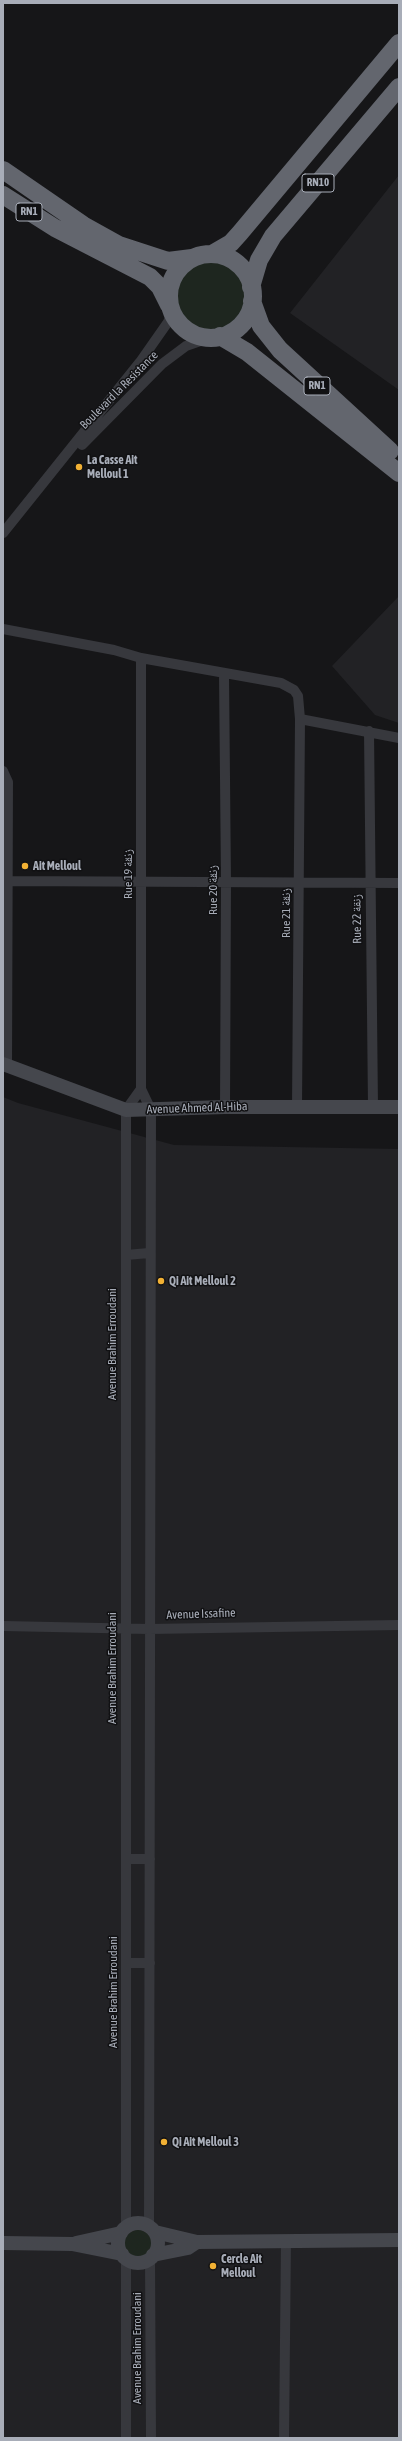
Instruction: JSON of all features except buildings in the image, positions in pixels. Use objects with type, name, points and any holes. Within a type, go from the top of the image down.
[{"type":"highway","name":"RN10","points":[[212,254],[231,243],[240,233],[399,43]]},
{"type":"highway","name":"RN10","points":[[252,294],[259,260],[273,236],[399,87]]},
{"type":"highway","name":"RN1","points":[[3,170],[72,218],[119,245],[168,261],[212,254],[225,256],[236,262],[244,270],[261,326],[280,350],[399,458]]},
{"type":"highway","name":"RN1","points":[[3,195],[55,228],[150,276],[160,287],[178,322],[190,332],[216,337],[253,357],[399,473]]},
{"type":"highway","name":"RN1","points":[[172,310],[169,296],[173,278],[180,268],[195,257]]},
{"type":"highway","points":[[216,337],[230,332],[243,321],[252,294]]},
{"type":"main road","name":"Avenue Ahmed Al-Hiba","points":[[5,1065],[126,1110],[225,1106],[399,1108]]},
{"type":"main road","points":[[72,2244],[123,2230],[137,2223],[152,2229],[198,2242],[399,2240]]},
{"type":"main road","points":[[152,2229],[158,2244],[152,2257]]},
{"type":"main road","points":[[123,2230],[118,2244],[124,2257]]},
{"type":"main road","points":[[3,2243],[72,2244],[138,2262],[188,2248],[198,2242]]},
{"type":"street","name":"Boulevard la Resistance","points":[[3,533],[54,473],[152,346],[172,310]]},
{"type":"street","name":"Boulevard la Resistance","points":[[54,473],[162,364],[186,346],[216,337]]},
{"type":"street","name":"Rue 21 زنقة","points":[[3,629],[114,650],[141,658],[281,683],[290,687],[298,696],[300,719],[297,1107]]},
{"type":"street","name":"Rue 19 زنقة","points":[[141,658],[141,1089],[151,1110]]},
{"type":"street","name":"Rue 20 زنقة","points":[[224,674],[226,882],[225,1106]]},
{"type":"street","points":[[300,719],[399,738]]},
{"type":"street","name":"Rue 22 زنقة","points":[[368,731],[373,1107]]},
{"type":"street","points":[[3,770],[8,782],[9,881],[5,935],[5,1065]]},
{"type":"street","points":[[9,881],[399,883]]},
{"type":"street","points":[[126,1110],[141,1089]]},
{"type":"street","name":"Avenue Brahim Erroudani","points":[[123,2230],[126,1963],[126,1110]]},
{"type":"street","points":[[151,1110],[149,1253],[149,1629],[152,2229]]},
{"type":"street","points":[[126,1255],[149,1253]]},
{"type":"street","name":"Avenue Issafine","points":[[3,1626],[149,1629],[280,1625],[399,1625]]},
{"type":"street","points":[[126,1860],[150,1859]]},
{"type":"street","points":[[126,1963],[150,1963]]},
{"type":"street","points":[[284,2438],[286,2241]]},
{"type":"street","name":"Avenue Brahim Erroudani","points":[[124,2257],[126,2438]]},
{"type":"street","name":"Avenue Brahim Erroudani","points":[[150,2438],[152,2257]]},
{"type":"shaded area","points":[[399,175],[399,390],[290,313]]},
{"type":"shaded area","points":[[204,260],[218,260],[225,262],[237,270],[245,282],[247,296],[245,310],[237,322],[225,330],[218,332],[204,332],[197,330],[185,322],[177,310],[175,303],[175,289],[177,282],[185,270],[197,262]]},
{"type":"shaded area","points":[[399,596],[399,723],[375,715],[332,666]]},
{"type":"shaded area","points":[[3,1097],[18,1103],[174,1145],[399,1149],[399,2438],[3,2438]]},
{"type":"shaded area","points":[[138,2230],[148,2234],[152,2244],[148,2254],[138,2258],[128,2254],[124,2244],[128,2234]]},
{"type":"place","name":"La Casse Ait Melloul 1","points":[[79,467]]},
{"type":"place","name":"Ait Melloul","points":[[25,866]]},
{"type":"place","name":"Qi Ait Melloul 2","points":[[161,1281]]},
{"type":"place","name":"Qi Ait Melloul 3","points":[[164,2142]]},
{"type":"place","name":"Cercle Ait Melloul","points":[[213,2266]]}]
